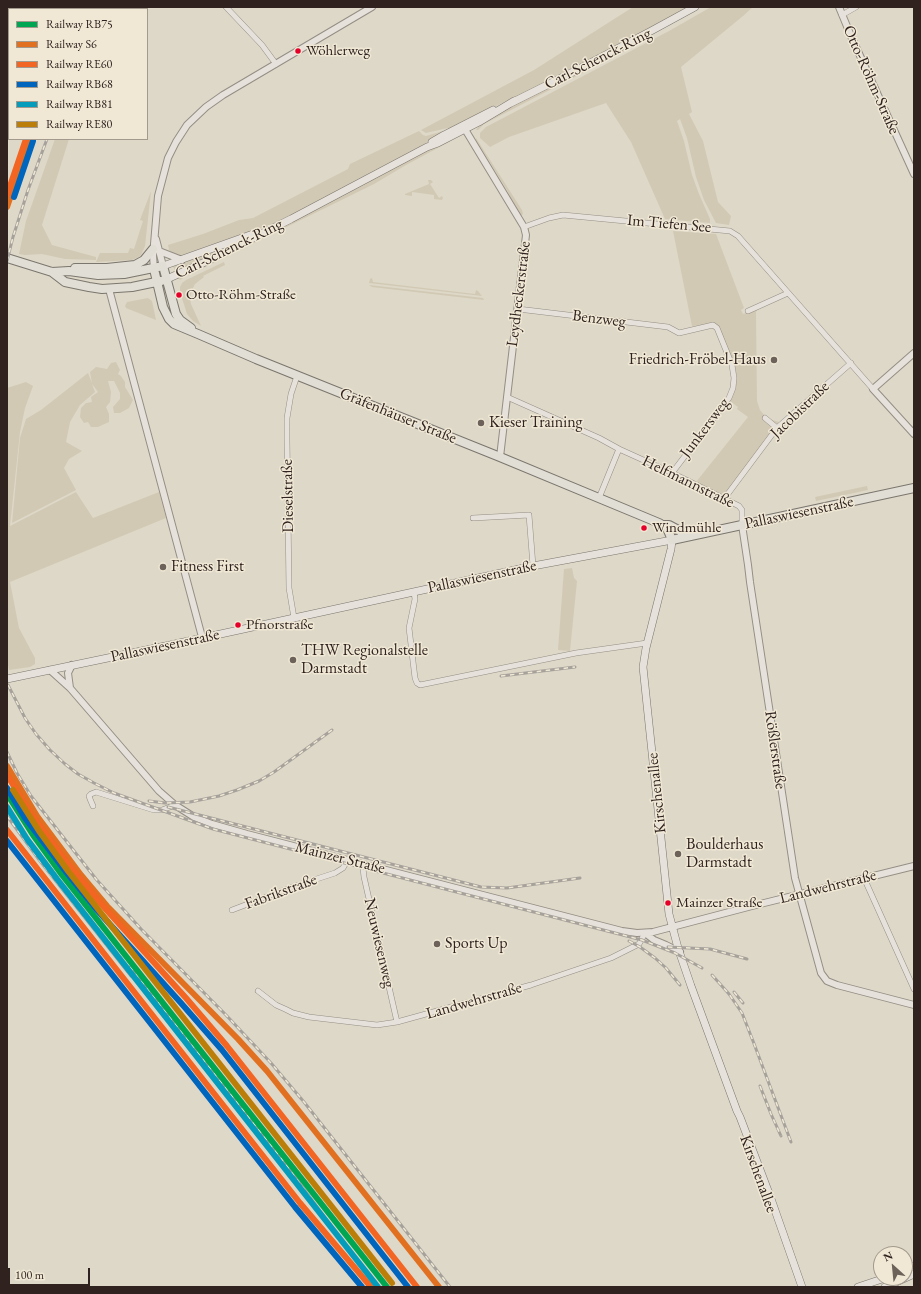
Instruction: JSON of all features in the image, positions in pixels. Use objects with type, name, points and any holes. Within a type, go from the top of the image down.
[{"type":"main road","name":"Carl-Schenck-Ring","points":[[681,15],[691,7]]},
{"type":"main road","name":"Carl-Schenck-Ring","points":[[167,279],[205,262],[290,219],[427,148],[440,137],[464,127],[560,79],[695,7]]},
{"type":"main road","name":"Carl-Schenck-Ring","points":[[163,266],[183,260],[290,219]]},
{"type":"main road","points":[[69,271],[76,267],[107,268],[135,265],[156,250]]},
{"type":"main road","points":[[7,258],[52,272],[65,282],[89,288],[132,288],[167,279]]},
{"type":"main road","name":"Gräfenhäuser Straße","points":[[163,266],[178,317],[198,334]]},
{"type":"main road","points":[[52,272],[69,271],[107,275],[124,274],[163,266]]},
{"type":"main road","name":"Gräfenhäuser Straße","points":[[154,269],[166,314],[171,322],[178,326],[663,525],[669,525],[684,533],[695,535]]},
{"type":"main road","points":[[107,275],[108,289]]},
{"type":"main road","points":[[132,288],[153,292],[162,302]]},
{"type":"main road","name":"Pallaswiesenstraße","points":[[50,670],[533,566],[672,540],[914,488]]},
{"type":"main road","points":[[663,525],[668,531],[672,540]]},
{"type":"main road","name":"Kirschenallee","points":[[672,540],[644,657],[644,672],[672,927],[737,1111],[738,1118],[777,1226],[783,1234],[802,1287]]},
{"type":"main road","points":[[7,679],[50,670]]},
{"type":"main road","points":[[885,1287],[914,1274]]},
{"type":"main road","points":[[858,1287],[873,1282]]},
{"type":"street","points":[[226,7],[262,45],[276,64]]},
{"type":"street","points":[[163,266],[156,250],[155,234],[158,196],[164,170],[171,151],[187,125],[219,98],[372,7]]},
{"type":"street","name":"Otto-Röhm-Straße","points":[[839,7],[914,174]]},
{"type":"street","points":[[842,15],[856,7]]},
{"type":"street","name":"Leydheckerstraße","points":[[464,127],[524,227],[526,233],[500,457]]},
{"type":"street","name":"Im Tiefen See","points":[[524,227],[549,218],[564,215],[728,230],[738,236],[914,434]]},
{"type":"street","points":[[156,250],[183,260]]},
{"type":"street","points":[[154,269],[152,260],[156,250]]},
{"type":"street","points":[[108,289],[202,637]]},
{"type":"street","points":[[748,311],[788,293]]},
{"type":"street","name":"Benzweg","points":[[518,309],[668,327],[679,333]]},
{"type":"street","name":"Junkersweg","points":[[672,473],[729,398],[733,388],[734,378],[732,365],[717,328],[713,325],[679,333]]},
{"type":"street","points":[[873,389],[914,353]]},
{"type":"street","name":"Jacobistraße","points":[[724,499],[777,428],[850,363]]},
{"type":"street","name":"Dieselstraße","points":[[294,618],[289,588],[287,425],[291,394],[297,376]]},
{"type":"street","name":"Helfmannstraße","points":[[507,397],[612,444],[619,449],[724,499],[742,509],[742,525]]},
{"type":"street","points":[[765,418],[777,428]]},
{"type":"street","points":[[599,498],[619,449]]},
{"type":"street","points":[[473,518],[529,515],[533,566]]},
{"type":"street","name":"Rößlerstraße","points":[[742,525],[798,894],[821,973],[827,981],[837,985],[914,1005]]},
{"type":"street","points":[[414,592],[415,599],[409,628],[415,678],[417,683],[420,685],[576,653],[647,643]]},
{"type":"street","points":[[70,688],[68,673],[72,665]]},
{"type":"street","name":"Mainzer Straße","points":[[50,670],[70,688],[165,797],[194,818],[212,824],[622,931],[645,933],[672,927]]},
{"type":"street","points":[[93,806],[89,797],[91,794],[98,792],[154,810],[162,810],[175,805]]},
{"type":"street","name":"Fabrikstraße","points":[[232,910],[295,886],[335,873],[343,868],[348,859]]},
{"type":"street","name":"Neuwiesenweg","points":[[364,864],[364,877],[397,1022]]},
{"type":"street","name":"Landwehrstraße","points":[[672,927],[798,894],[914,866]]},
{"type":"street","points":[[864,878],[914,989]]},
{"type":"street","points":[[645,933],[654,940],[680,952]]},
{"type":"street","name":"Landwehrstraße","points":[[258,991],[276,1005],[293,1013],[377,1025],[397,1022],[531,985],[611,958],[639,944],[645,933]]},
{"type":"shaded area","points":[[633,7],[687,7],[671,17],[534,89],[508,100],[449,130],[448,128],[426,133],[421,130],[534,70]]},
{"type":"shaded area","points":[[711,7],[753,7],[681,67],[692,112],[689,114],[703,141],[718,202],[731,216],[729,225],[716,223],[704,200],[696,177],[687,138],[680,119],[677,121],[684,141],[692,175],[710,219],[710,223],[665,219],[631,142],[606,103],[509,137],[490,147],[480,138],[480,133],[486,127],[669,31]]},
{"type":"shaded area","points":[[651,35],[650,38],[484,124],[476,130],[483,121]]},
{"type":"shaded area","points":[[419,131],[426,136],[445,131],[412,152],[300,211],[272,224],[244,236],[183,257],[175,256],[169,250],[168,245],[203,234],[239,220],[253,218],[348,169],[350,164]]},
{"type":"shaded area","points":[[476,138],[522,210],[523,214],[521,216],[514,206],[508,192]]},
{"type":"shaded area","points":[[55,140],[69,140],[42,225],[52,245],[96,257],[96,260],[65,259],[42,254],[19,254],[26,221]]},
{"type":"shaded area","points":[[446,141],[450,141],[374,184],[180,280],[178,278],[245,246]]},
{"type":"shaded area","points":[[428,180],[433,182],[430,184],[439,198],[442,196],[442,200],[434,199],[434,195],[412,192],[412,196],[405,195],[429,184]]},
{"type":"shaded area","points":[[151,191],[145,246],[141,255],[132,260],[96,262],[100,253],[128,253],[130,248],[134,249],[143,221],[140,220]]},
{"type":"shaded area","points":[[673,231],[716,234],[744,308],[741,310],[743,314],[759,308],[756,312],[757,401],[760,410],[765,416],[779,422],[724,496],[696,482],[748,417],[737,409],[738,407],[730,401],[736,386],[737,376],[715,324],[692,326]]},
{"type":"shaded area","points":[[228,246],[229,247],[176,273],[173,266]]},
{"type":"shaded area","points":[[224,262],[225,265],[203,276],[204,277],[195,284],[192,290],[190,298],[191,304],[201,326],[193,321],[187,314],[180,292],[180,287],[186,280]]},
{"type":"shaded area","points":[[372,278],[373,282],[475,294],[476,290],[482,296],[369,283],[370,279]]},
{"type":"shaded area","points":[[369,285],[483,298],[484,300],[372,287]]},
{"type":"shaded area","points":[[148,298],[152,301],[156,320],[126,308],[125,306],[127,302]]},
{"type":"shaded area","points":[[116,362],[120,370],[118,374],[125,382],[125,387],[133,400],[129,408],[120,413],[114,413],[113,407],[120,399],[120,393],[114,381],[108,381],[111,392],[110,402],[106,407],[109,414],[109,422],[98,427],[91,427],[88,422],[84,423],[80,417],[81,408],[86,403],[92,402],[91,397],[98,392],[92,384],[95,392],[80,405],[70,422],[66,442],[82,451],[69,459],[64,468],[76,490],[12,523],[20,438],[26,419],[41,410],[88,373],[92,383],[90,372],[96,367],[107,369],[111,363]]},
{"type":"shaded area","points":[[26,382],[33,386],[25,408],[20,432],[10,526],[76,492],[93,518],[159,492],[166,518],[10,582],[19,628],[35,658],[35,664],[30,667],[9,670],[7,661],[7,388]]},
{"type":"shaded area","points":[[867,486],[868,490],[816,501],[815,497]]},
{"type":"shaded area","points":[[572,568],[574,578],[577,581],[570,651],[558,650],[564,569]]},
{"type":"railway","points":[[7,261],[28,190],[47,140]]},
{"type":"railway","points":[[501,676],[575,667]]},
{"type":"railway","points":[[8,685],[25,718],[50,750],[78,774],[114,793],[213,829],[642,940],[675,953],[702,968]]},
{"type":"railway","points":[[149,801],[165,803],[190,802],[219,796],[237,790],[259,781],[274,772],[332,730]]},
{"type":"railway","points":[[7,752],[17,773],[31,796],[96,879],[141,929],[271,1063],[304,1102],[450,1287]]},
{"type":"railway","points":[[168,807],[481,887],[507,888],[580,878]]},
{"type":"railway","points":[[7,816],[40,861],[131,976]]},
{"type":"railway","points":[[629,941],[655,958],[666,968],[680,985]]},
{"type":"railway","points":[[668,947],[710,949],[747,959]]},
{"type":"railway","points":[[130,967],[278,1154],[337,1234]]},
{"type":"railway","points":[[712,975],[729,994],[742,1013],[791,1142]]},
{"type":"railway","points":[[734,992],[743,1003]]},
{"type":"railway","points":[[760,1086],[781,1136]]},
{"type":"rail line","name":"RE60","points":[[7,195],[26,140]]},
{"type":"rail line","name":"S6","points":[[7,207],[30,140]]},
{"type":"rail line","name":"RB68","points":[[14,197],[33,141]]},
{"type":"rail line","name":"S6","points":[[7,766],[37,816],[81,875],[107,906],[238,1039],[267,1071],[439,1287]]},
{"type":"rail line","name":"RE60","points":[[7,775],[31,814],[68,864],[102,905],[227,1046],[417,1287]]},
{"type":"rail line","name":"RB68","points":[[7,788],[25,818],[63,868],[97,910],[222,1050],[408,1287]]},
{"type":"rail line","name":"RE80","points":[[13,790],[39,831],[68,871],[392,1283]]},
{"type":"rail line","name":"RB75","points":[[7,794],[33,835],[62,875],[387,1287]]},
{"type":"rail line","name":"RB81","points":[[7,807],[27,839],[57,879],[378,1287]]},
{"type":"rail line","name":"RE60","points":[[7,830],[300,1203],[371,1287]]},
{"type":"rail line","name":"RB68","points":[[7,841],[295,1207],[362,1287]]},
{"type":"place","name":"Wöhlerweg","points":[[298,51]]},
{"type":"place","name":"Otto-Röhm-Straße","points":[[179,295]]},
{"type":"place","name":"Friedrich-Fröbel-Haus","points":[[774,360]]},
{"type":"place","name":"Kieser Training","points":[[481,423]]},
{"type":"place","name":"Windmühle","points":[[644,528]]},
{"type":"place","name":"Fitness First","points":[[163,567]]},
{"type":"place","name":"Pfnorstraße","points":[[238,625]]},
{"type":"place","name":"THW Regionalstelle Darmstadt","points":[[293,660]]},
{"type":"place","name":"Boulderhaus Darmstadt","points":[[678,854]]},
{"type":"place","name":"Mainzer Straße","points":[[668,903]]},
{"type":"place","name":"Sports Up","points":[[437,944]]}]
